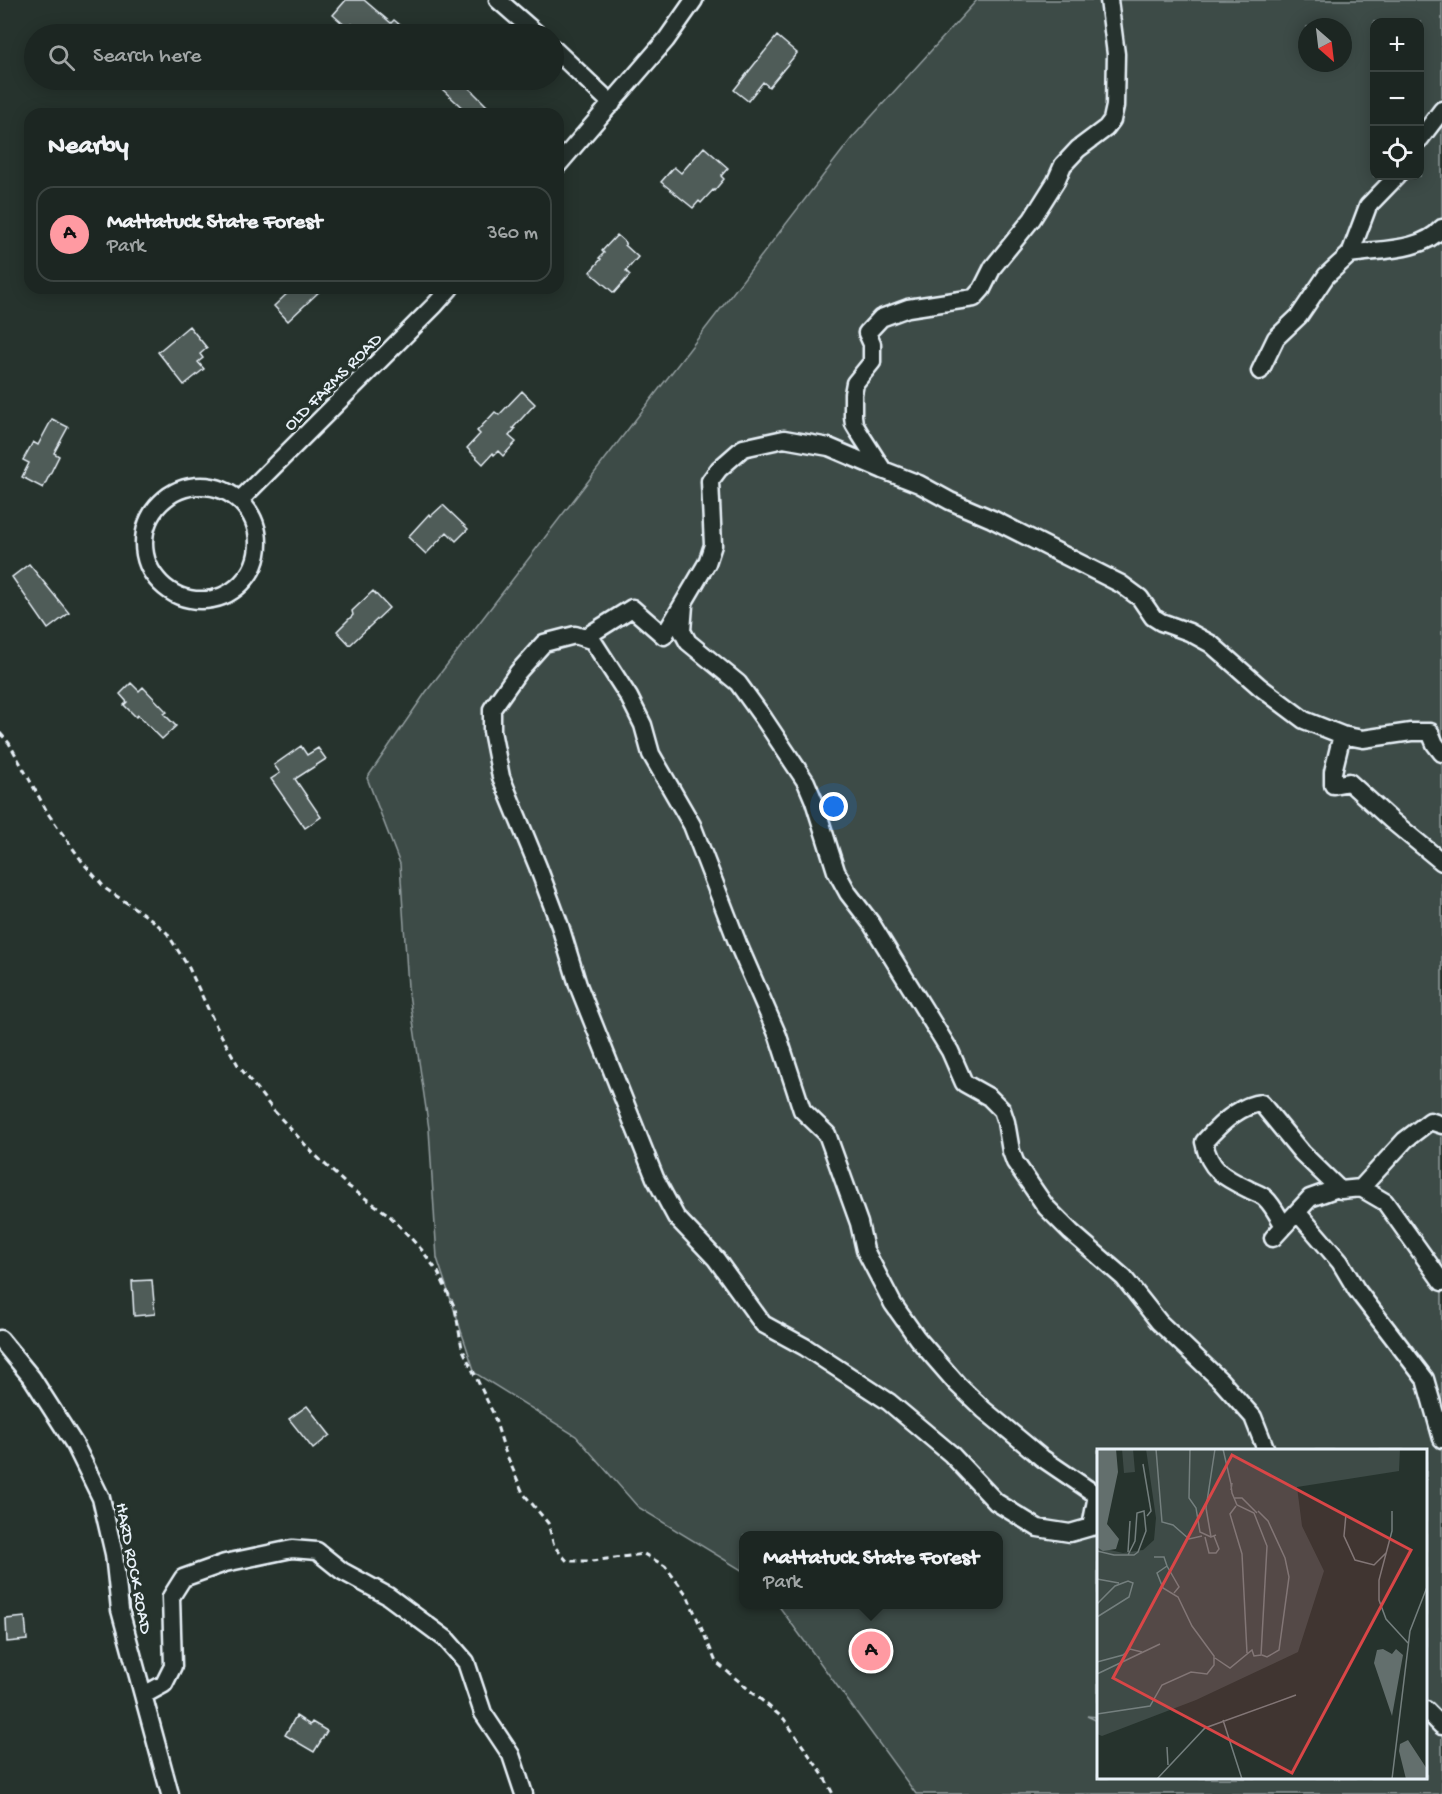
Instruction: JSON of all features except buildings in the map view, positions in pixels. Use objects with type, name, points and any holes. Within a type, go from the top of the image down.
[{"type":"street","points":[[498,0],[526,24]]},
{"type":"street","points":[[564,158],[666,40],[694,0]]},
{"type":"street","points":[[883,470],[854,424],[853,416],[855,383],[872,362],[872,344],[867,333],[881,318],[908,308],[974,298],[982,289],[993,267],[1032,219],[1056,181],[1063,165],[1078,149],[1106,128],[1112,120],[1115,106],[1116,54],[1109,0]]},
{"type":"street","points":[[564,58],[612,104]]},
{"type":"street","points":[[1424,133],[1442,110]]},
{"type":"street","points":[[1260,371],[1276,338],[1299,316],[1326,276],[1350,254],[1368,206],[1393,180]]},
{"type":"street","points":[[1350,254],[1418,244],[1437,235],[1442,228]]},
{"type":"street","name":"OLD FARMS ROAD","points":[[240,500],[444,294]]},
{"type":"street","points":[[1097,1494],[1042,1458],[984,1410],[957,1384],[917,1338],[893,1304],[865,1250],[859,1223],[827,1134],[802,1110],[778,1035],[731,926],[692,825],[651,754],[643,725],[629,697],[589,635],[632,609],[664,636],[707,563],[714,545],[710,481],[719,469],[744,448],[784,439],[829,447],[919,484],[1121,584],[1140,598],[1153,617],[1211,644],[1260,687],[1304,720],[1342,735],[1363,739],[1411,732],[1430,732],[1442,753]]},
{"type":"street","points":[[194,486],[210,486],[226,491],[240,500],[249,511],[259,538],[254,566],[240,585],[231,592],[214,599],[195,600],[177,595],[162,585],[151,571],[144,544],[144,535],[150,517],[161,502],[176,491],[194,486]]},
{"type":"street","points":[[684,603],[682,630],[688,642],[738,683],[765,719],[806,782],[836,871],[848,893],[871,923],[928,1014],[950,1051],[964,1083],[989,1097],[1002,1110],[1011,1151],[1046,1207],[1124,1278],[1159,1322],[1220,1380],[1253,1417],[1266,1449]]},
{"type":"street","points":[[591,640],[575,635],[544,643],[518,672],[492,709],[492,731],[501,777],[560,926],[578,985],[655,1179],[676,1217],[716,1259],[763,1324],[805,1347],[889,1402],[951,1454],[996,1502],[1038,1528],[1070,1533],[1095,1527],[1097,1506]]},
{"type":"street","points":[[1342,735],[1333,772],[1333,785],[1349,782],[1390,820],[1442,862]]},
{"type":"street","points":[[1338,1188],[1310,1198],[1279,1232],[1265,1198],[1221,1174],[1211,1164],[1204,1142],[1216,1128],[1249,1104],[1261,1103],[1302,1153],[1338,1188],[1341,1190],[1361,1188],[1385,1202],[1442,1282]]},
{"type":"street","points":[[1361,1188],[1405,1140],[1430,1121],[1442,1125]]},
{"type":"street","points":[[1297,1212],[1341,1262],[1356,1289],[1425,1379],[1442,1439]]},
{"type":"street","name":"HARD ROCK ROAD","points":[[0,1339],[32,1378],[75,1445],[101,1498],[114,1554],[120,1610],[170,1794]]},
{"type":"street","points":[[144,1695],[164,1684],[173,1666],[171,1597],[183,1578],[225,1563],[292,1550],[317,1551],[342,1571],[388,1596],[446,1639],[466,1662],[483,1713],[511,1755],[524,1794]]},
{"type":"street","points":[[1427,1712],[1442,1726]]},
{"type":"path","points":[[0,733],[9,743],[49,815],[84,864],[106,889],[151,919],[167,933],[189,968],[216,1026],[238,1065],[273,1111],[348,1186],[389,1215],[421,1249],[438,1272],[455,1308],[462,1348],[493,1413],[505,1451],[523,1493],[548,1523],[554,1546],[567,1561],[592,1561],[644,1554],[665,1566],[687,1595],[716,1662],[784,1719],[823,1775],[833,1794]]},
{"type":"shaded area","points":[[977,0],[1442,0],[1442,1794],[916,1794],[781,1609],[1003,1609],[1003,1531],[739,1531],[739,1569],[638,1507],[576,1436],[475,1373],[437,1258],[429,1129],[408,987],[400,864],[367,778],[426,692],[852,138]]},
{"type":"place","name":"Mattatuck State Forest","points":[[871,1651]]}]
